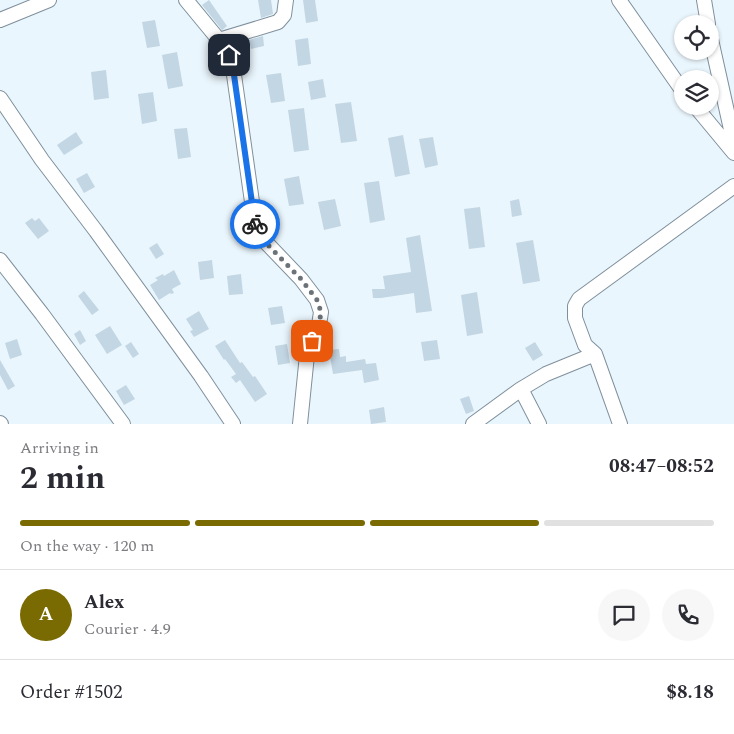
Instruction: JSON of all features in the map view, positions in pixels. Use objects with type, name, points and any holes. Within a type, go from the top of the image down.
[{"type":"street","points":[[0,20],[48,0]]},
{"type":"street","points":[[186,0],[229,55],[234,75],[257,233],[301,279],[317,300],[321,312],[319,325],[307,355],[300,424]]},
{"type":"street","points":[[219,40],[278,22],[284,15],[286,0]]},
{"type":"street","points":[[618,0],[674,79]]},
{"type":"street","points":[[704,0],[706,15]]},
{"type":"street","points":[[716,60],[734,143]]},
{"type":"street","points":[[0,98],[42,160],[96,230],[233,424]]},
{"type":"street","points":[[702,115],[734,153]]},
{"type":"street","points":[[620,424],[595,354],[585,345],[575,318],[575,306],[579,299],[734,186]]},
{"type":"street","points":[[0,260],[123,424]]},
{"type":"street","points":[[473,424],[521,389],[546,374],[595,354]]},
{"type":"street","points":[[521,389],[539,424]]},
{"type":"building","points":[[209,0],[227,26],[222,30],[202,5]]},
{"type":"building","points":[[258,0],[271,0],[273,14],[261,18]]},
{"type":"building","points":[[303,0],[315,0],[318,21],[306,23]]},
{"type":"building","points":[[155,20],[160,46],[147,48],[142,22]]},
{"type":"building","points":[[263,36],[264,46],[251,49],[249,40]]},
{"type":"building","points":[[308,38],[311,64],[298,66],[295,40]]},
{"type":"building","points":[[177,52],[183,86],[168,89],[162,55]]},
{"type":"building","points":[[106,70],[109,98],[94,100],[91,72]]},
{"type":"building","points":[[281,73],[285,101],[271,103],[266,75]]},
{"type":"building","points":[[323,79],[326,97],[311,100],[308,82]]},
{"type":"building","points":[[153,92],[157,121],[142,124],[138,94]]},
{"type":"building","points":[[351,102],[357,141],[341,143],[335,104]]},
{"type":"building","points":[[304,108],[309,150],[294,152],[288,110]]},
{"type":"building","points":[[187,128],[191,157],[178,159],[174,129]]},
{"type":"building","points":[[76,132],[83,143],[64,155],[57,145]]},
{"type":"building","points":[[403,135],[410,174],[395,177],[388,138]]},
{"type":"building","points":[[433,137],[438,165],[425,168],[419,139]]},
{"type":"building","points":[[87,173],[95,187],[84,193],[76,179]]},
{"type":"building","points":[[299,176],[304,204],[289,206],[284,179]]},
{"type":"building","points":[[379,181],[385,220],[370,223],[364,183]]},
{"type":"building","points":[[335,199],[341,226],[324,230],[318,202]]},
{"type":"building","points":[[519,199],[522,215],[512,217],[510,201]]},
{"type":"building","points":[[480,207],[485,247],[469,249],[464,209]]},
{"type":"building","points":[[32,218],[35,221],[39,218],[49,231],[38,239],[25,223]]},
{"type":"building","points":[[420,235],[432,311],[416,313],[414,293],[373,298],[372,289],[385,289],[383,276],[411,272],[406,238]]},
{"type":"building","points":[[533,240],[540,281],[523,284],[516,243]]},
{"type":"building","points":[[157,243],[164,254],[156,259],[149,248]]},
{"type":"building","points":[[212,260],[214,278],[200,280],[198,262]]},
{"type":"building","points":[[174,270],[181,284],[172,289],[174,293],[170,293],[159,300],[150,285],[158,280],[155,278],[163,274],[164,276]]},
{"type":"building","points":[[241,274],[243,294],[229,295],[227,276]]},
{"type":"building","points":[[84,291],[99,310],[92,315],[78,296]]},
{"type":"building","points":[[477,292],[483,333],[467,336],[461,295]]},
{"type":"building","points":[[282,306],[285,323],[271,325],[268,308]]},
{"type":"building","points":[[199,311],[209,329],[194,337],[190,331],[193,330],[186,319]]},
{"type":"building","points":[[310,320],[303,340],[300,341],[297,322]]},
{"type":"building","points":[[110,326],[122,345],[107,354],[95,335]]},
{"type":"building","points":[[80,330],[86,341],[80,345],[74,334]]},
{"type":"building","points":[[17,339],[22,355],[10,359],[5,343]]},
{"type":"building","points":[[225,340],[240,363],[242,362],[253,377],[255,376],[267,394],[255,402],[240,380],[236,383],[231,377],[236,374],[215,346]]},
{"type":"building","points":[[437,340],[440,359],[424,361],[421,342]]},
{"type":"building","points":[[131,342],[139,354],[133,358],[125,346]]},
{"type":"building","points":[[535,342],[543,355],[533,361],[525,348]]},
{"type":"building","points":[[287,344],[290,363],[278,365],[275,346]]},
{"type":"building","points":[[339,349],[340,357],[346,356],[346,362],[365,359],[366,364],[376,363],[379,380],[364,383],[362,370],[333,374],[329,350]]},
{"type":"building","points":[[0,360],[15,386],[8,390],[0,375]]},
{"type":"building","points":[[126,385],[135,399],[124,405],[116,391]]},
{"type":"building","points":[[469,396],[474,411],[466,414],[460,399]]},
{"type":"building","points":[[384,407],[386,422],[371,424],[369,410]]},
{"type":"way so far","points":[[255,224],[257,233],[301,279],[317,300],[321,312],[319,325],[312,341]]},
{"type":"route","points":[[229,55],[234,75],[255,224]]}]
